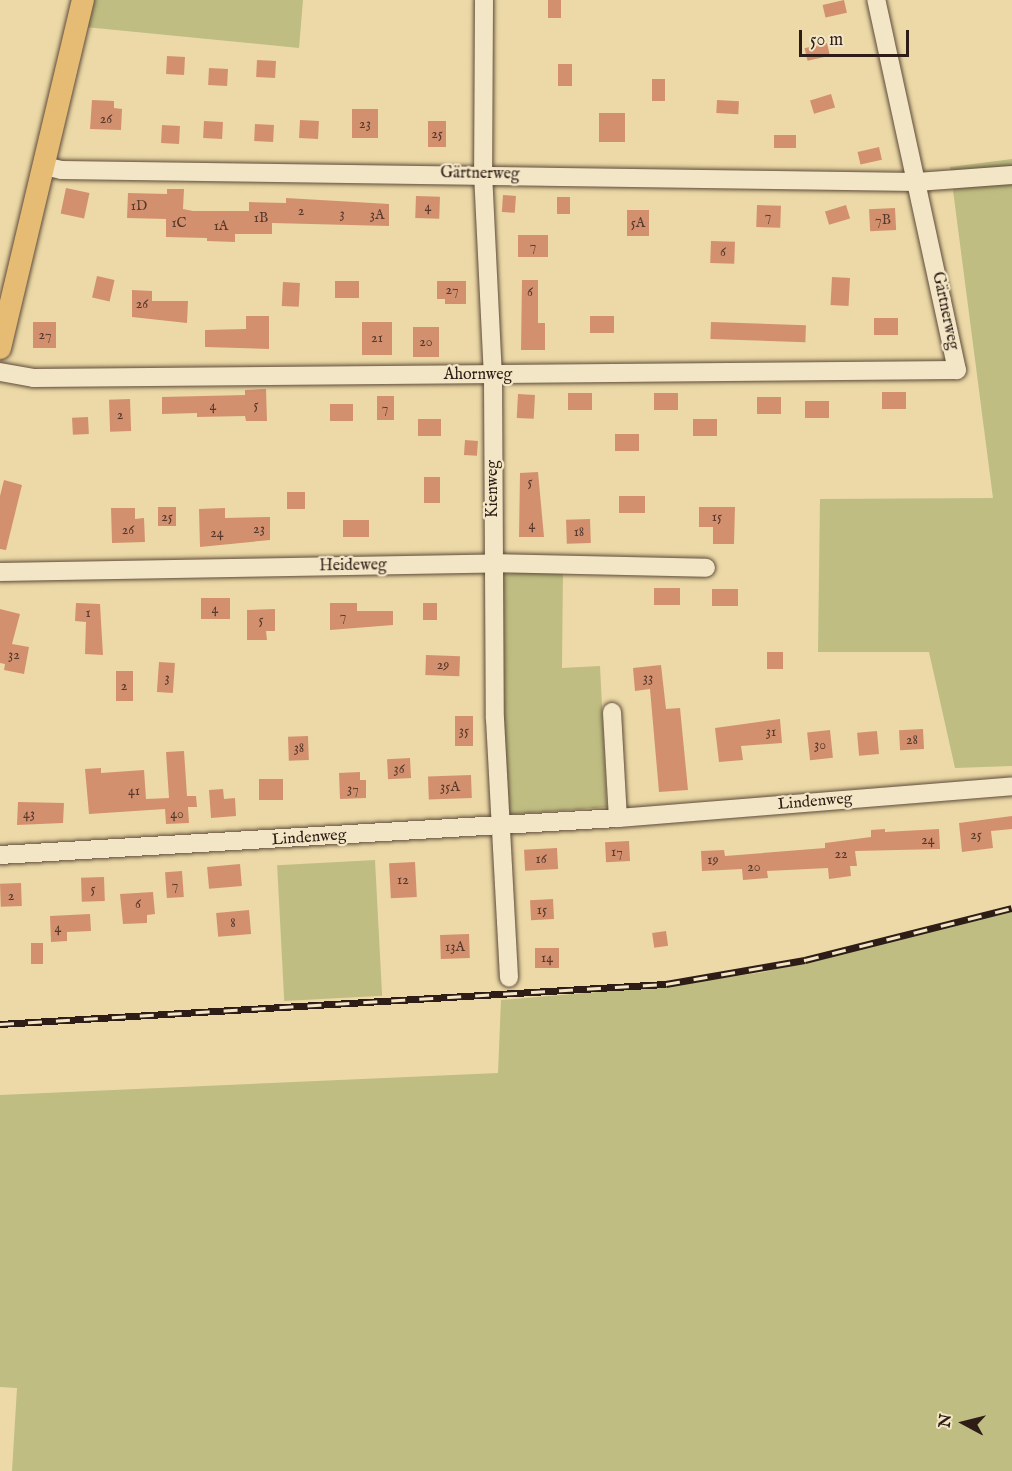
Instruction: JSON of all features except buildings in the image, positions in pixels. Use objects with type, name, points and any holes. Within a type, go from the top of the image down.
[{"type":"main road","points":[[0,348],[83,0]]},
{"type":"street","name":"Kienweg","points":[[484,0],[483,173],[493,375],[493,563],[500,826],[509,978]]},
{"type":"street","name":"Gärtnerweg","points":[[876,0],[957,369]]},
{"type":"street","name":"Gärtnerweg","points":[[44,166],[61,170],[483,173],[917,182],[1012,175]]},
{"type":"street","name":"Ahornweg","points":[[0,372],[33,378],[957,369]]},
{"type":"street","name":"Heideweg","points":[[0,572],[493,563],[706,568]]},
{"type":"street","points":[[612,712],[618,818]]},
{"type":"street","name":"Lindenweg","points":[[0,855],[618,818],[1012,786]]},
{"type":"shaded area","points":[[92,0],[303,0],[299,48],[85,27]]},
{"type":"shaded area","points":[[1012,159],[1012,766],[955,768],[929,652],[818,652],[820,499],[993,498],[950,167]]},
{"type":"shaded area","points":[[563,571],[562,668],[600,666],[607,807],[506,815],[499,574]]},
{"type":"shaded area","points":[[375,860],[382,996],[284,1001],[277,865]]},
{"type":"shaded area","points":[[1012,911],[1012,1471],[12,1471],[17,1388],[0,1387],[0,1095],[498,1073],[501,1000],[667,986],[764,972]]},
{"type":"railway","points":[[0,1024],[666,984],[805,960],[1012,908]]}]
